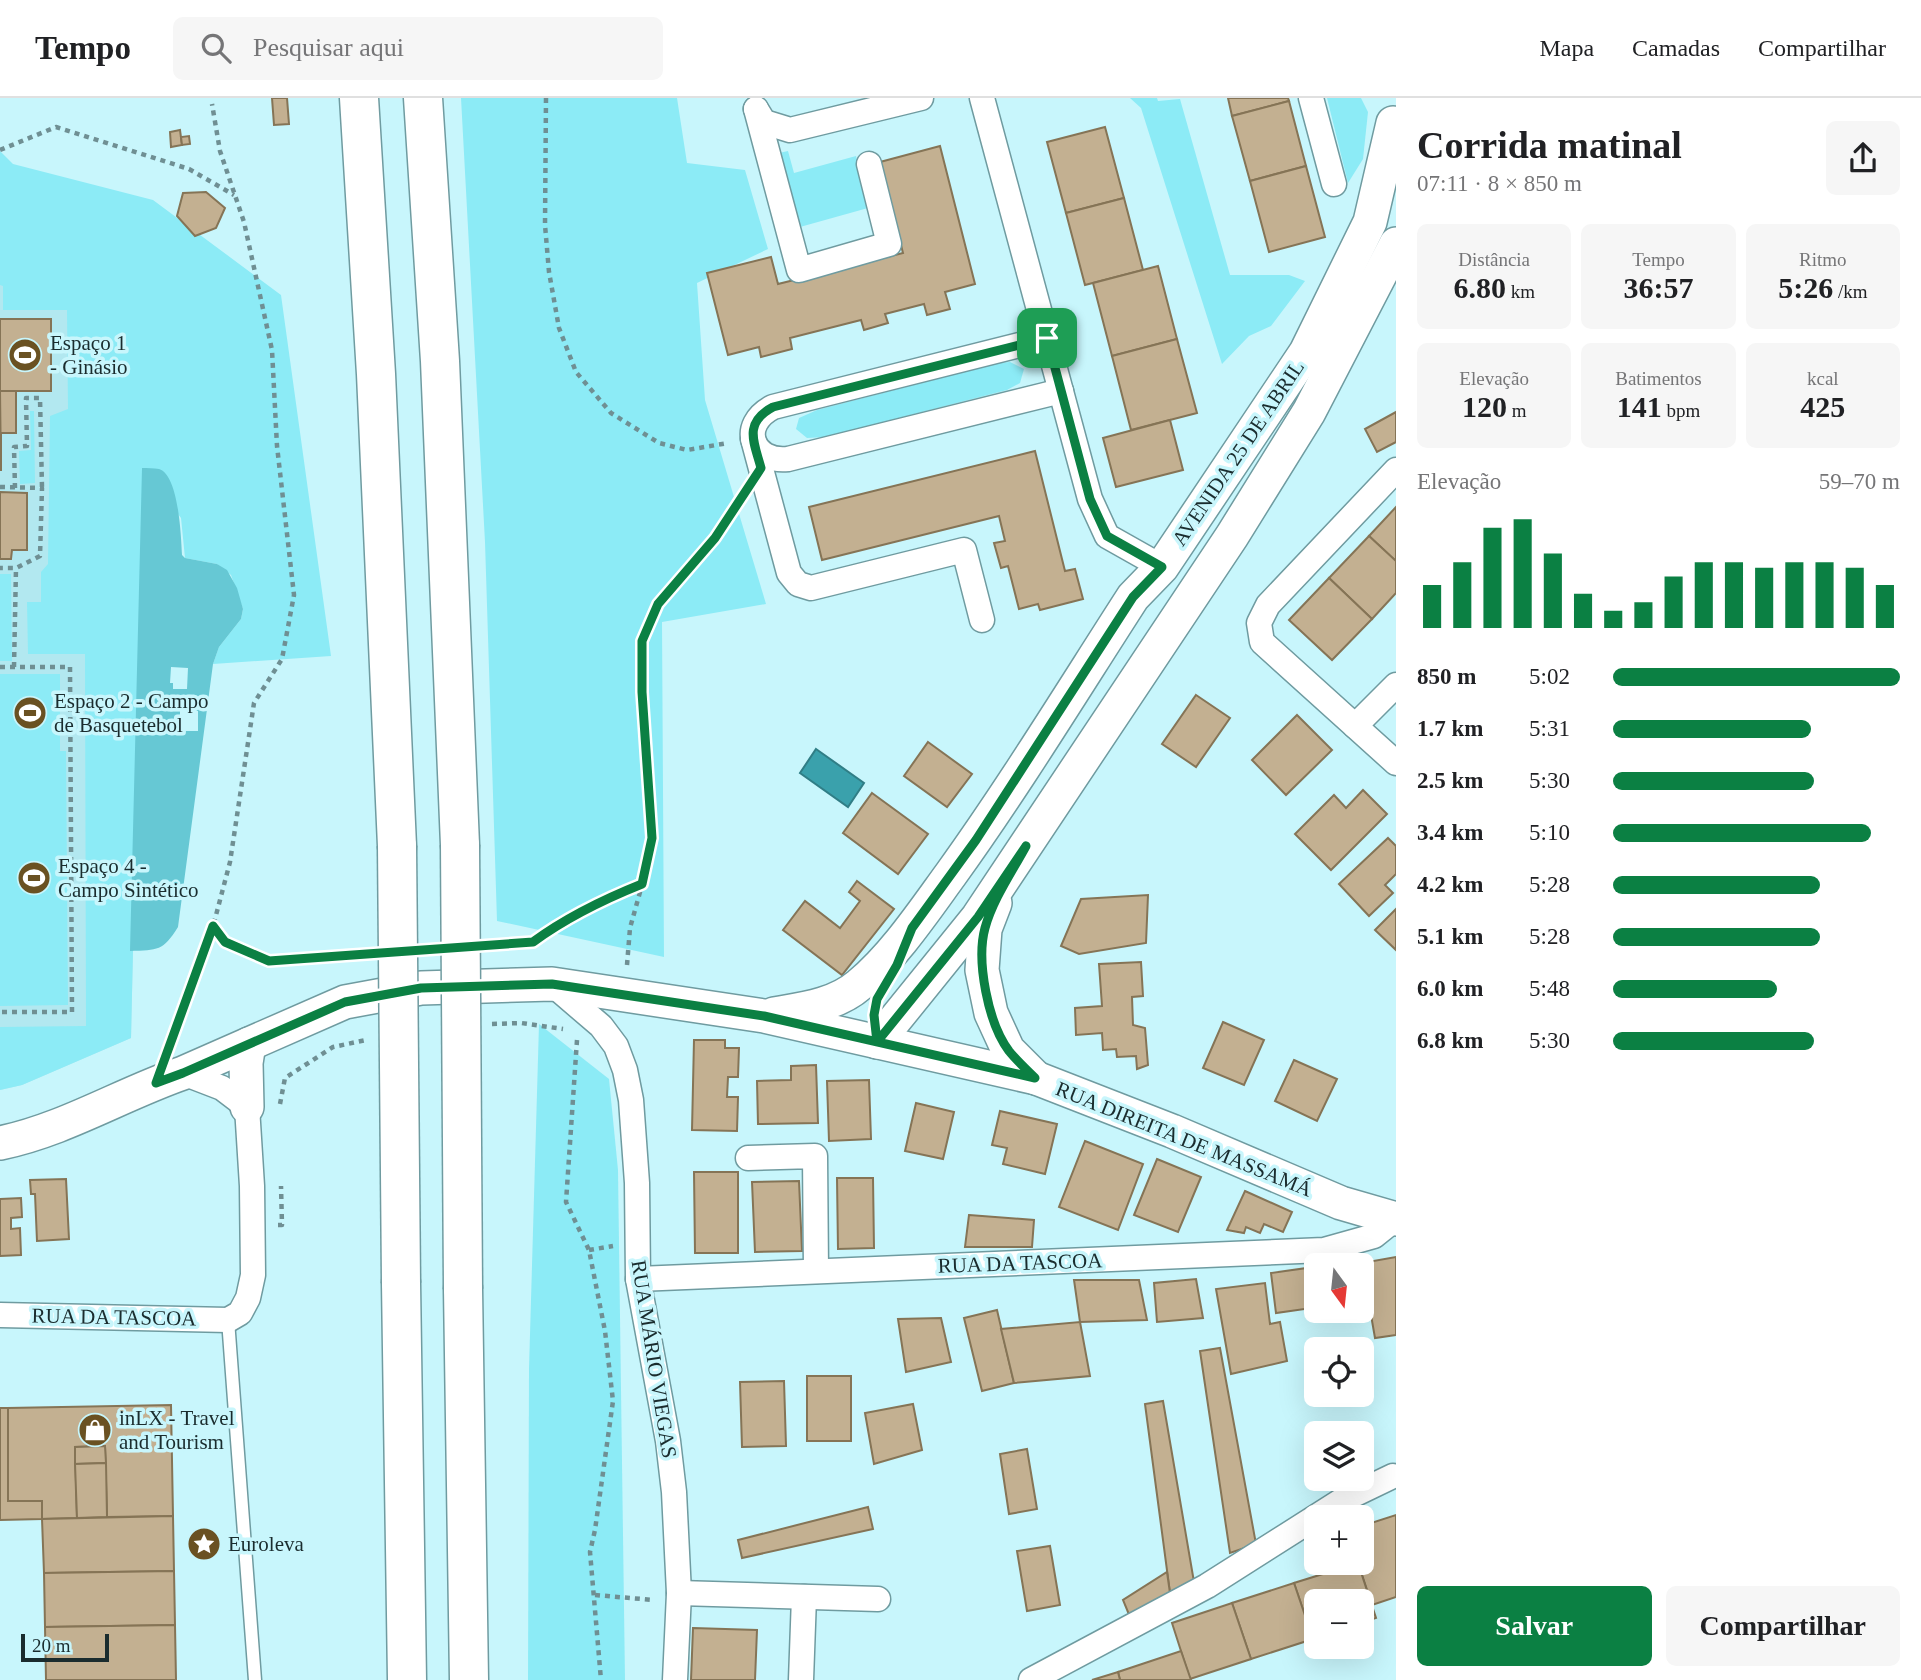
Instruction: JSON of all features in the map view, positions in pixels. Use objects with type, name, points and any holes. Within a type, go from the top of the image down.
[{"type":"highway","points":[[359,98],[376,374],[397,846],[407,1680]]},
{"type":"highway","points":[[423,98],[440,361],[460,845],[469,1680]]},
{"type":"main road","name":"AVENIDA 25 DE ABRIL","points":[[764,1016],[812,1007],[837,999],[858,986],[912,928],[976,840],[1133,597],[1162,567],[1306,352],[1370,222],[1390,116]]},
{"type":"main road","name":"AVENIDA 25 DE ABRIL","points":[[877,1042],[978,917],[1173,627],[1282,459],[1396,244]]},
{"type":"main road","name":"AVENIDA 25 DE ABRIL","points":[[1026,846],[997,899],[985,929],[982,970],[991,1013],[1008,1050],[1035,1078]]},
{"type":"main road","name":"AVENIDA 25 DE ABRIL","points":[[877,1042],[874,1015],[877,999],[897,965],[912,928]]},
{"type":"main road","name":"RUA DIREITA DE MASSAMÁ","points":[[0,1143],[28,1138],[345,1002],[421,988],[552,984],[764,1016],[1035,1078],[1172,1131],[1340,1203],[1395,1219]]},
{"type":"main road","points":[[247,1107],[246,1063],[249,1044]]},
{"type":"street","points":[[757,104],[764,122],[790,130],[921,98]]},
{"type":"street","points":[[982,98],[1090,499],[1107,536],[1162,567]]},
{"type":"street","points":[[1311,98],[1334,184]]},
{"type":"street","points":[[757,104],[799,270],[889,244],[869,164]]},
{"type":"street","points":[[982,620],[964,550],[834,583],[811,587],[798,584],[789,573],[752,430],[763,412],[773,407],[1047,338]]},
{"type":"street","points":[[753,439],[761,452],[779,460],[789,459],[1061,391]]},
{"type":"street","points":[[1396,470],[1268,605],[1259,623],[1262,642],[1396,763]]},
{"type":"street","points":[[1355,726],[1396,685]]},
{"type":"street","name":"RUA MÁRIO VIEGAS","points":[[552,984],[601,1026],[616,1046],[625,1070],[631,1100],[638,1279],[668,1441],[674,1492],[679,1597],[675,1680]]},
{"type":"street","points":[[170,1078],[222,1088],[247,1107],[252,1186],[253,1275],[248,1298],[240,1312],[228,1320]]},
{"type":"street","points":[[748,1158],[815,1156],[816,1271]]},
{"type":"street","name":"RUA DA TASCOA","points":[[638,1279],[1324,1250],[1374,1236],[1395,1219]]},
{"type":"street","name":"RUA DA TASCOA","points":[[0,1315],[228,1320]]},
{"type":"street","points":[[1031,1680],[1207,1586],[1341,1501],[1393,1476]]},
{"type":"street","points":[[679,1597],[878,1599]]},
{"type":"street","points":[[801,1680],[804,1597]]},
{"type":"lane","points":[[228,1320],[255,1680]]},
{"type":"path","points":[[547,98],[545,225],[549,272],[559,328],[576,372],[611,413],[659,443],[687,450],[753,439]]},
{"type":"path","points":[[170,1078],[230,862],[254,703],[282,659],[294,595],[277,446],[272,350],[244,222],[220,150],[212,104]]},
{"type":"path","points":[[0,150],[56,127],[189,169],[235,195]]},
{"type":"path","points":[[0,568],[16,568],[40,556],[40,398],[26,398],[27,446],[14,447],[15,488]]},
{"type":"path","points":[[624,995],[630,928],[652,838],[642,692],[642,641],[658,604],[715,538],[761,468]]},
{"type":"path","points":[[0,487],[42,488]]},
{"type":"path","points":[[14,667],[16,568]]},
{"type":"path","points":[[0,667],[70,667],[72,1012],[0,1013]]},
{"type":"path","points":[[480,946],[533,942],[562,921],[592,905],[642,884]]},
{"type":"path","points":[[213,926],[225,942],[269,961],[373,954]]},
{"type":"path","points":[[578,1031],[566,1202],[590,1250],[605,1331],[613,1401],[596,1530],[590,1552],[601,1680]]},
{"type":"path","points":[[590,1250],[623,1244]]},
{"type":"path","points":[[594,1595],[679,1597]]},
{"type":"shaded area","points":[[461,98],[677,98],[687,163],[745,170],[768,249],[697,283],[705,400],[766,604],[662,622],[664,957],[497,921],[485,542]]},
{"type":"shaded area","points":[[1130,98],[1157,98],[1158,101],[1180,99],[1230,275],[1289,275],[1305,281],[1271,326],[1249,336],[1222,364],[1141,108]]},
{"type":"shaded area","points":[[1327,98],[1361,98],[1368,112],[1363,159],[1348,183]]},
{"type":"shaded area","points":[[0,151],[13,164],[153,200],[281,295],[331,656],[213,664],[219,647],[241,619],[243,609],[231,575],[217,564],[185,558],[181,518],[144,469],[131,1038],[22,1085],[0,1090],[0,1027],[86,1026],[85,654],[28,654],[27,602],[41,602],[41,572],[48,564],[50,416],[68,409],[67,310],[3,310],[3,286],[0,285]]},
{"type":"shaded area","points":[[788,151],[794,173],[856,156],[868,208],[800,227],[779,153]]},
{"type":"shaded area","points":[[0,255],[147,321],[131,1038],[22,1085],[0,1090]]},
{"type":"shaded area","points":[[1010,362],[1024,369],[1020,383],[1007,390],[825,437],[807,438],[796,429],[799,418],[817,410]]},
{"type":"shaded area","points":[[30,411],[34,411],[35,483],[20,484],[19,451],[31,450]]},
{"type":"shaded area","points":[[142,468],[150,468],[159,469],[171,482],[178,507],[182,555],[185,558],[217,564],[227,570],[237,588],[243,609],[241,619],[219,647],[213,664],[178,927],[159,948],[130,951]],"holes":[[[171,667],[188,668],[187,689],[173,689],[173,683],[170,683]],[[180,711],[198,711],[198,731],[180,731]]]},
{"type":"shaded area","points":[[0,574],[11,574],[12,661],[0,661]]},
{"type":"shaded area","name":"Espaço 4 - Campo Sintético","points":[[0,674],[60,674],[60,751],[66,751],[68,1005],[0,1006]]},
{"type":"shaded area","points":[[816,749],[864,783],[848,807],[800,773]]},
{"type":"shaded area","points":[[539,1024],[609,1079],[618,1170],[625,1680],[528,1680],[529,1369]]},
{"type":"building","points":[[272,98],[287,98],[289,124],[274,125]]},
{"type":"building","points":[[1228,98],[1288,98],[1289,101],[1232,116]]},
{"type":"building","points":[[1289,101],[1306,166],[1250,181],[1232,116]]},
{"type":"building","points":[[1105,127],[1124,198],[1066,213],[1047,142]]},
{"type":"building","points":[[180,130],[182,145],[171,147],[170,132]]},
{"type":"building","points":[[189,136],[190,144],[182,145],[181,137]]},
{"type":"building","points":[[940,146],[975,284],[945,292],[950,309],[927,315],[924,304],[885,314],[888,323],[864,330],[861,320],[790,338],[792,349],[761,357],[759,347],[728,355],[707,273],[771,257],[778,284],[903,253],[880,162]]},
{"type":"building","points":[[1306,166],[1325,237],[1269,252],[1250,181]]},
{"type":"building","points":[[206,192],[225,208],[216,228],[195,236],[177,216],[183,193]]},
{"type":"building","points":[[1124,198],[1143,270],[1085,285],[1066,213]]},
{"type":"building","points":[[1158,266],[1177,339],[1112,356],[1093,283]]},
{"type":"building","name":"Espaço 1 - Ginásio","points":[[0,319],[51,319],[51,391],[0,391]]},
{"type":"building","points":[[1177,339],[1197,413],[1131,430],[1112,356]]},
{"type":"building","points":[[0,391],[16,391],[16,433],[1,433],[1,471]]},
{"type":"building","points":[[1396,412],[1396,442],[1377,452],[1365,429]]},
{"type":"building","points":[[1170,420],[1183,470],[1116,487],[1103,438]]},
{"type":"building","points":[[1035,451],[1065,571],[1075,569],[1083,599],[1040,610],[1038,604],[1019,609],[1008,566],[1001,568],[994,543],[1005,541],[999,516],[822,560],[809,507]]},
{"type":"building","points":[[0,492],[27,493],[27,550],[12,550],[11,559],[0,559]]},
{"type":"building","points":[[1396,507],[1396,561],[1369,536]]},
{"type":"building","points":[[1369,536],[1396,561],[1396,593],[1372,619],[1329,578]]},
{"type":"building","points":[[1329,578],[1372,619],[1332,660],[1289,620]]},
{"type":"building","points":[[1196,695],[1230,718],[1196,767],[1162,744]]},
{"type":"building","points":[[1297,715],[1332,750],[1286,795],[1252,760]]},
{"type":"building","points":[[928,742],[972,774],[947,807],[904,776]]},
{"type":"building","points":[[1363,790],[1387,814],[1331,870],[1295,834],[1334,795],[1346,808]]},
{"type":"building","points":[[872,793],[928,834],[898,874],[843,833]]},
{"type":"building","points":[[1388,838],[1396,846],[1396,874],[1385,885],[1393,893],[1369,916],[1339,884]]},
{"type":"building","points":[[857,881],[894,909],[842,975],[783,930],[805,901],[840,928],[860,901],[849,892]]},
{"type":"building","points":[[1148,895],[1146,943],[1079,954],[1061,946],[1081,899]]},
{"type":"building","points":[[1396,909],[1396,950],[1375,930]]},
{"type":"building","points":[[1141,962],[1143,996],[1132,997],[1133,1025],[1145,1028],[1148,1065],[1137,1069],[1136,1056],[1117,1057],[1116,1049],[1103,1050],[1102,1033],[1076,1035],[1075,1008],[1102,1006],[1099,964]]},
{"type":"building","points":[[1223,1022],[1264,1040],[1244,1085],[1203,1068]]},
{"type":"building","points":[[694,1040],[725,1040],[725,1048],[739,1048],[738,1077],[728,1077],[727,1097],[738,1097],[737,1131],[692,1130]]},
{"type":"building","points":[[1294,1060],[1337,1079],[1317,1121],[1275,1101]]},
{"type":"building","points":[[816,1065],[818,1123],[758,1124],[757,1081],[791,1080],[791,1066]]},
{"type":"building","points":[[869,1080],[871,1139],[829,1141],[827,1081]]},
{"type":"building","points":[[916,1103],[954,1112],[943,1159],[905,1151]]},
{"type":"building","points":[[1000,1111],[1057,1124],[1045,1174],[1003,1164],[1007,1148],[992,1145]]},
{"type":"building","points":[[1085,1141],[1143,1164],[1118,1230],[1059,1207]]},
{"type":"building","points":[[1157,1159],[1201,1177],[1178,1232],[1134,1215]]},
{"type":"building","points":[[694,1172],[738,1172],[738,1253],[695,1253]]},
{"type":"building","points":[[837,1178],[873,1178],[874,1248],[838,1249]]},
{"type":"building","points":[[66,1179],[69,1239],[37,1241],[35,1194],[31,1194],[30,1180]]},
{"type":"building","points":[[799,1181],[802,1251],[755,1252],[752,1182]]},
{"type":"building","points":[[1245,1191],[1292,1212],[1283,1232],[1264,1224],[1260,1233],[1246,1227],[1244,1233],[1227,1230]]},
{"type":"building","points":[[21,1198],[22,1217],[11,1218],[11,1229],[20,1228],[21,1255],[0,1256],[0,1199]]},
{"type":"building","points":[[969,1215],[1034,1220],[1032,1247],[965,1247]]},
{"type":"building","points":[[1396,1257],[1396,1335],[1375,1338],[1372,1323],[1374,1261]]},
{"type":"building","points":[[1304,1268],[1304,1309],[1276,1313],[1271,1273]]},
{"type":"building","points":[[1196,1279],[1203,1318],[1157,1322],[1154,1283]]},
{"type":"building","points":[[1074,1280],[1139,1280],[1147,1320],[1080,1322]]},
{"type":"building","points":[[1265,1283],[1270,1324],[1280,1322],[1287,1361],[1231,1374],[1216,1289]]},
{"type":"building","points":[[997,1310],[1014,1383],[982,1391],[964,1318]]},
{"type":"building","points":[[941,1318],[951,1362],[906,1372],[898,1319]]},
{"type":"building","points":[[1080,1322],[1090,1376],[1014,1383],[1001,1329]]},
{"type":"building","points":[[1220,1348],[1256,1544],[1230,1553],[1200,1351]]},
{"type":"building","points":[[807,1376],[851,1376],[851,1441],[807,1441]]},
{"type":"building","points":[[784,1381],[786,1446],[742,1447],[740,1382]]},
{"type":"building","points":[[1163,1401],[1194,1582],[1170,1593],[1145,1404]]},
{"type":"building","points":[[913,1404],[922,1450],[874,1464],[865,1413]]},
{"type":"building","points":[[171,1405],[173,1516],[107,1517],[105,1446],[75,1447],[77,1518],[42,1519],[42,1501],[8,1501],[8,1408]]},
{"type":"building","points":[[0,1408],[8,1408],[8,1501],[42,1501],[42,1519],[0,1520]]},
{"type":"building","points":[[105,1446],[106,1463],[75,1464],[75,1447]]},
{"type":"building","points":[[1027,1449],[1037,1509],[1009,1514],[1000,1454]]},
{"type":"building","points":[[106,1463],[107,1517],[77,1518],[75,1464]]},
{"type":"building","points":[[868,1507],[873,1529],[742,1558],[738,1540]]},
{"type":"building","points":[[1396,1515],[1396,1597],[1374,1604],[1374,1589],[1367,1589],[1362,1575],[1374,1575],[1374,1522]]},
{"type":"building","points":[[173,1516],[174,1571],[44,1573],[42,1519]]},
{"type":"building","points":[[1050,1546],[1060,1605],[1027,1611],[1017,1551]]},
{"type":"building","points":[[174,1571],[175,1625],[45,1627],[44,1573]]},
{"type":"building","points":[[1167,1572],[1170,1593],[1130,1617],[1123,1600]]},
{"type":"building","points":[[1320,1575],[1362,1575],[1367,1589],[1304,1589],[1304,1612],[1294,1583]]},
{"type":"building","points":[[1294,1583],[1304,1612],[1304,1642],[1251,1659],[1232,1603]]},
{"type":"building","points":[[1232,1603],[1251,1659],[1190,1679],[1172,1623]]},
{"type":"building","points":[[175,1625],[176,1680],[46,1680],[45,1627]]},
{"type":"building","points":[[693,1628],[757,1630],[755,1680],[691,1680]]},
{"type":"building","points":[[1181,1651],[1191,1680],[1120,1680],[1118,1672]]},
{"type":"building","points":[[1118,1672],[1120,1680],[1092,1680]]},
{"type":"place","name":"Espaço 1 - Ginásio","points":[[25,355]]},
{"type":"place","name":"Espaço 2 - Campo de Basquetebol","points":[[30,713]]},
{"type":"place","name":"Espaço 4 - Campo Sintético","points":[[34,878]]},
{"type":"place","name":"inLX - Travel and Tourism","points":[[95,1430]]},
{"type":"place","name":"Euroleva","points":[[204,1544]]},
{"type":"route","points":[[1047,338],[773,407],[763,412],[756,420],[752,430],[761,468],[715,538],[658,604],[642,641],[642,692],[652,838],[642,884],[592,905],[562,921],[533,942],[269,961],[225,942],[213,926],[156,1083],[345,1002],[421,988],[552,984],[764,1016],[1035,1078],[1008,1050],[991,1013],[982,970],[985,929],[997,899],[1026,846],[978,917],[900,1013],[877,1042],[874,1015],[877,999],[897,965],[912,928],[976,840],[1133,597],[1162,567],[1107,536],[1090,499],[1047,338]]}]
